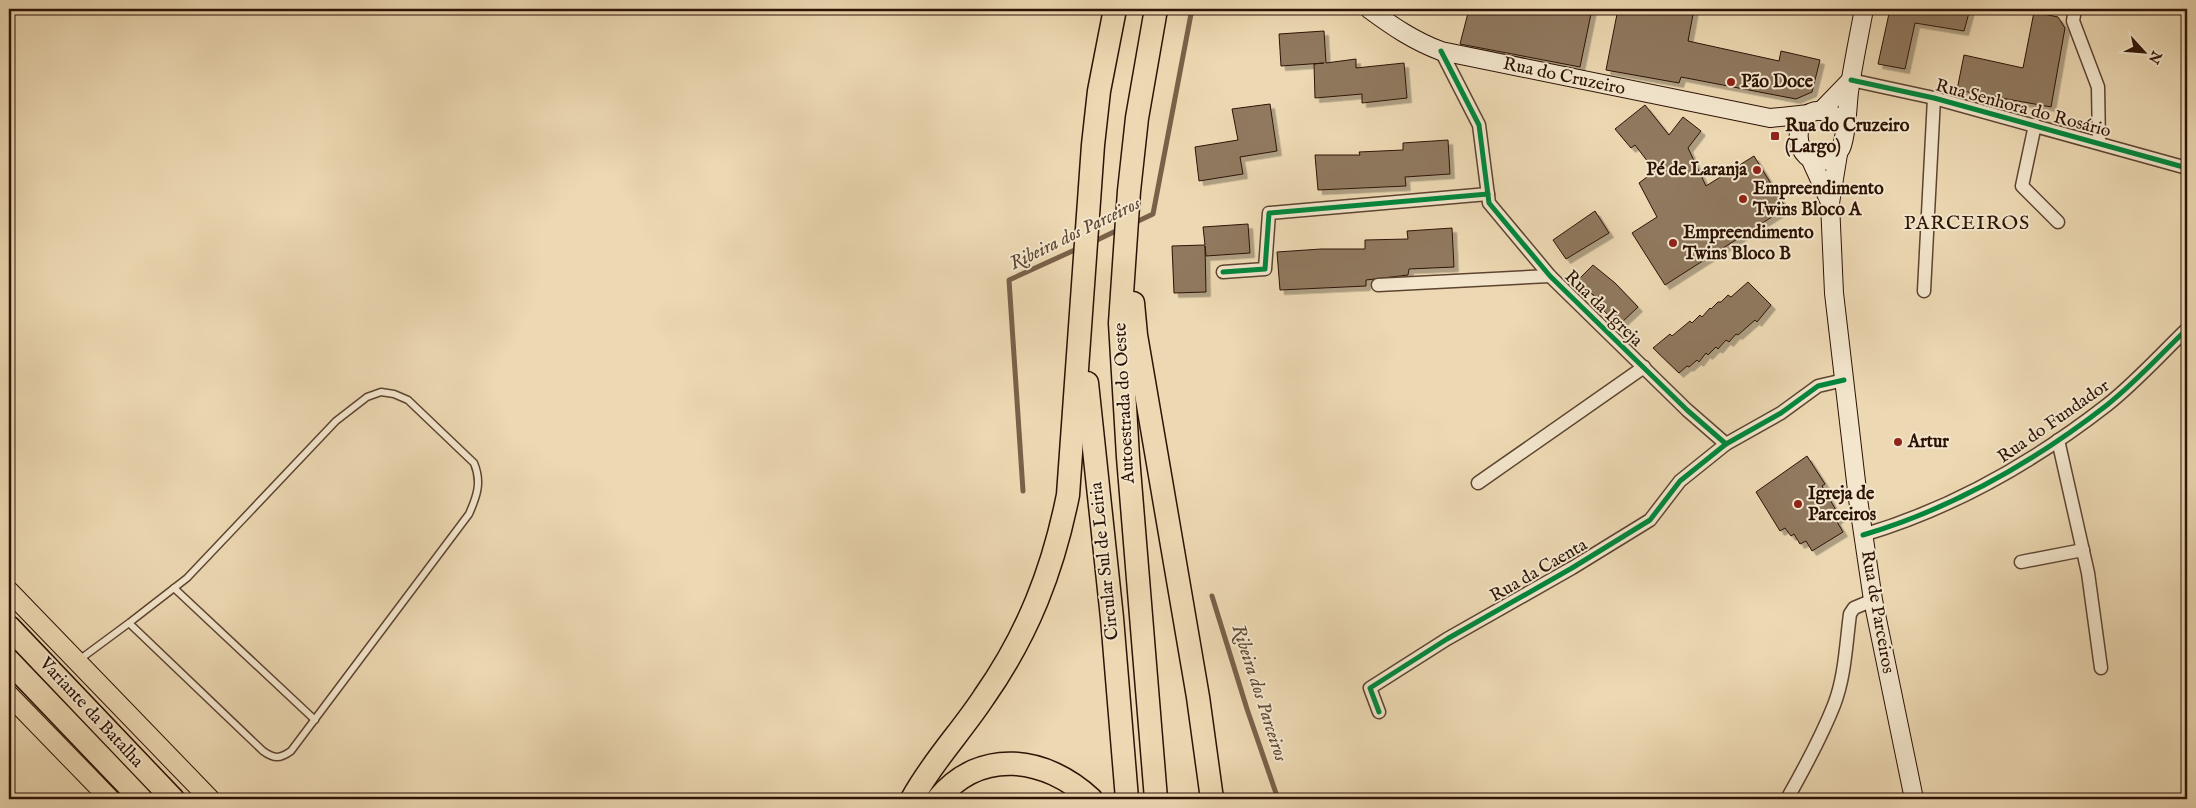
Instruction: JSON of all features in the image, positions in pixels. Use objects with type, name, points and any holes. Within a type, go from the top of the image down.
[{"type":"highway","points":[[912,799],[929,770],[984,698],[1008,659],[1038,601],[1048,574],[1068,496],[1082,322],[1093,146],[1099,91],[1115,9]]},
{"type":"highway","name":"Autoestrada do Oeste","points":[[1156,9],[1137,118],[1123,266],[1127,322],[1127,448],[1156,799]]},
{"type":"highway","name":"Circular Sul de Leiria","points":[[1082,322],[1094,465],[1114,637],[1128,799]]},
{"type":"highway","points":[[1127,322],[1198,697],[1212,799]]},
{"type":"highway","name":"Variante da Batalha","points":[[9,627],[173,799]]},
{"type":"highway","name":"Variante da Batalha","points":[[9,660],[142,799]]},
{"type":"highway","points":[[938,799],[966,774],[1008,763],[1028,764],[1062,776],[1076,785],[1091,799]]},
{"type":"main road","name":"Rua do Cruzeiro","points":[[1369,9],[1417,42],[1441,50],[1770,118],[1815,112]]},
{"type":"main road","points":[[1810,158],[1824,161],[1838,154],[1842,146],[1851,80],[1864,9]]},
{"type":"main road","points":[[1830,203],[1810,158],[1802,150],[1799,142],[1800,125],[1851,80]]},
{"type":"main road","points":[[1815,112],[1836,117],[1844,126]]},
{"type":"main road","name":"Rua do Cruzeiro","points":[[1770,118],[1799,142]]},
{"type":"main road","name":"Rua de Parceiros","points":[[1838,154],[1830,203],[1834,293],[1844,380],[1873,600],[1914,799]]},
{"type":"main road","points":[[9,591],[210,799]]},
{"type":"main road","points":[[9,695],[110,799]]},
{"type":"street","points":[[2075,9],[2073,21],[2098,87],[2099,143]]},
{"type":"street","name":"Rua da Igreja","points":[[1441,50],[1479,125],[1489,203],[1550,276],[1687,410],[1726,444]]},
{"type":"street","name":"Rua Senhora do Rosário","points":[[1851,80],[1934,98],[2187,168]]},
{"type":"street","points":[[1924,292],[1934,98]]},
{"type":"street","points":[[2035,125],[2022,186],[2058,222]]},
{"type":"street","points":[[1223,272],[1265,269],[1269,213],[1488,194]]},
{"type":"street","points":[[1378,285],[1550,276]]},
{"type":"street","name":"Rua do Fundador","points":[[1863,535],[1940,506],[2020,466],[2108,404],[2187,329]]},
{"type":"street","points":[[1478,483],[1644,367]]},
{"type":"street","points":[[1726,444],[1781,413],[1818,386],[1844,380]]},
{"type":"street","points":[[2058,440],[2083,550],[2101,668]]},
{"type":"street","name":"Rua da Caenta","points":[[1379,712],[1370,688],[1447,639],[1572,568],[1650,520],[1680,481],[1726,444]]},
{"type":"street","points":[[2021,562],[2083,550]]},
{"type":"street","points":[[1787,799],[1810,758],[1834,704],[1843,669],[1850,614],[1854,608],[1873,600]]},
{"type":"lane","points":[[76,661],[187,578],[336,421],[368,397],[381,392],[394,394],[408,400],[474,464],[479,476],[478,494],[469,514],[315,720],[291,751],[283,758],[272,758],[263,752],[129,623]]},
{"type":"lane","points":[[174,588],[315,720]]},
{"type":"building","points":[[1469,9],[1592,9],[1580,67],[1460,44]]},
{"type":"building","points":[[1618,9],[1694,9],[1688,41],[1779,61],[1781,51],[1820,60],[1812,92],[1796,99],[1681,77],[1679,83],[1606,70]]},
{"type":"building","points":[[1890,9],[1970,9],[1964,31],[1915,23],[1905,69],[1878,64]]},
{"type":"building","points":[[2034,12],[2058,17],[2065,28],[2051,107],[1957,90],[1964,55],[2023,68]]},
{"type":"building","points":[[1324,31],[1326,63],[1356,59],[1356,68],[1404,63],[1407,98],[1362,103],[1362,94],[1315,98],[1314,64],[1324,63],[1281,66],[1279,34]]},
{"type":"building","points":[[1270,104],[1277,151],[1240,157],[1243,174],[1199,181],[1195,147],[1238,140],[1232,109]]},
{"type":"building","points":[[1645,105],[1669,135],[1683,117],[1701,131],[1688,148],[1706,186],[1754,156],[1786,208],[1665,285],[1632,233],[1657,217],[1639,183],[1655,171],[1635,145],[1631,148],[1615,129]]},
{"type":"building","points":[[1448,140],[1450,174],[1405,177],[1406,186],[1318,190],[1315,155],[1360,155],[1359,152],[1403,150],[1403,143]]},
{"type":"building","points":[[1595,211],[1609,233],[1566,259],[1553,240]]},
{"type":"building","points":[[1248,224],[1250,253],[1206,256],[1205,246],[1206,292],[1174,293],[1172,246],[1205,245],[1203,227]]},
{"type":"building","points":[[1452,228],[1454,267],[1409,269],[1408,275],[1366,280],[1366,286],[1280,290],[1277,252],[1365,249],[1365,240],[1408,239],[1407,231]]},
{"type":"building","points":[[1593,265],[1615,283],[1638,307],[1619,325],[1604,311],[1607,307],[1577,281]]},
{"type":"building","points":[[1748,282],[1771,305],[1757,322],[1755,320],[1738,335],[1736,334],[1729,342],[1726,340],[1718,349],[1716,347],[1708,355],[1706,353],[1699,362],[1697,360],[1679,373],[1653,348],[1670,334],[1672,336],[1690,321],[1692,323],[1700,315],[1702,317],[1710,308],[1721,302],[1728,295],[1731,297]]},
{"type":"building","name":"Igreja de Parceiros","points":[[1807,456],[1825,484],[1822,486],[1840,517],[1836,520],[1843,532],[1812,551],[1806,541],[1800,544],[1794,534],[1791,536],[1785,528],[1780,531],[1756,492]]},
{"type":"waterway","name":"Ribeira dos Parceiros","points":[[1134,223],[1153,214],[1191,14],[1197,9]]},
{"type":"waterway","name":"Ribeira dos Parceiros","points":[[1093,242],[1120,229]]},
{"type":"waterway","name":"Ribeira dos Parceiros","points":[[1023,491],[1009,280],[1079,248]]},
{"type":"waterway","name":"Ribeira dos Parceiros","points":[[1212,596],[1247,709],[1278,799]]},
{"type":"cycle path","points":[[1441,51],[1479,125],[1489,203],[1550,276],[1687,410],[1726,444],[1781,413],[1818,386],[1844,380]]},
{"type":"cycle path","points":[[1851,80],[1934,98],[2187,168]]},
{"type":"cycle path","points":[[1223,272],[1265,269],[1269,213],[1488,194]]},
{"type":"cycle path","points":[[1863,535],[1928,512],[1960,497],[2021,464],[2051,445],[2107,405],[2138,378],[2187,329]]},
{"type":"cycle path","points":[[1379,712],[1370,688],[1447,639],[1572,568],[1650,520],[1680,481],[1726,444]]},
{"type":"place","name":"Pão Doce","points":[[1731,82]]},
{"type":"place","name":"Rua do Cruzeiro (Largo)","points":[[1775,136]]},
{"type":"place","name":"Pé de Laranja","points":[[1757,170]]},
{"type":"place","name":"Empreendimento Twins Bloco A","points":[[1743,199]]},
{"type":"place","name":"Empreendimento Twins Bloco B","points":[[1673,243]]},
{"type":"place","name":"Artur","points":[[1898,442]]},
{"type":"place","name":"Igreja de Parceiros","points":[[1798,504]]},
{"type":"district","name":"PARCEIROS","points":[[1967,223]]}]
